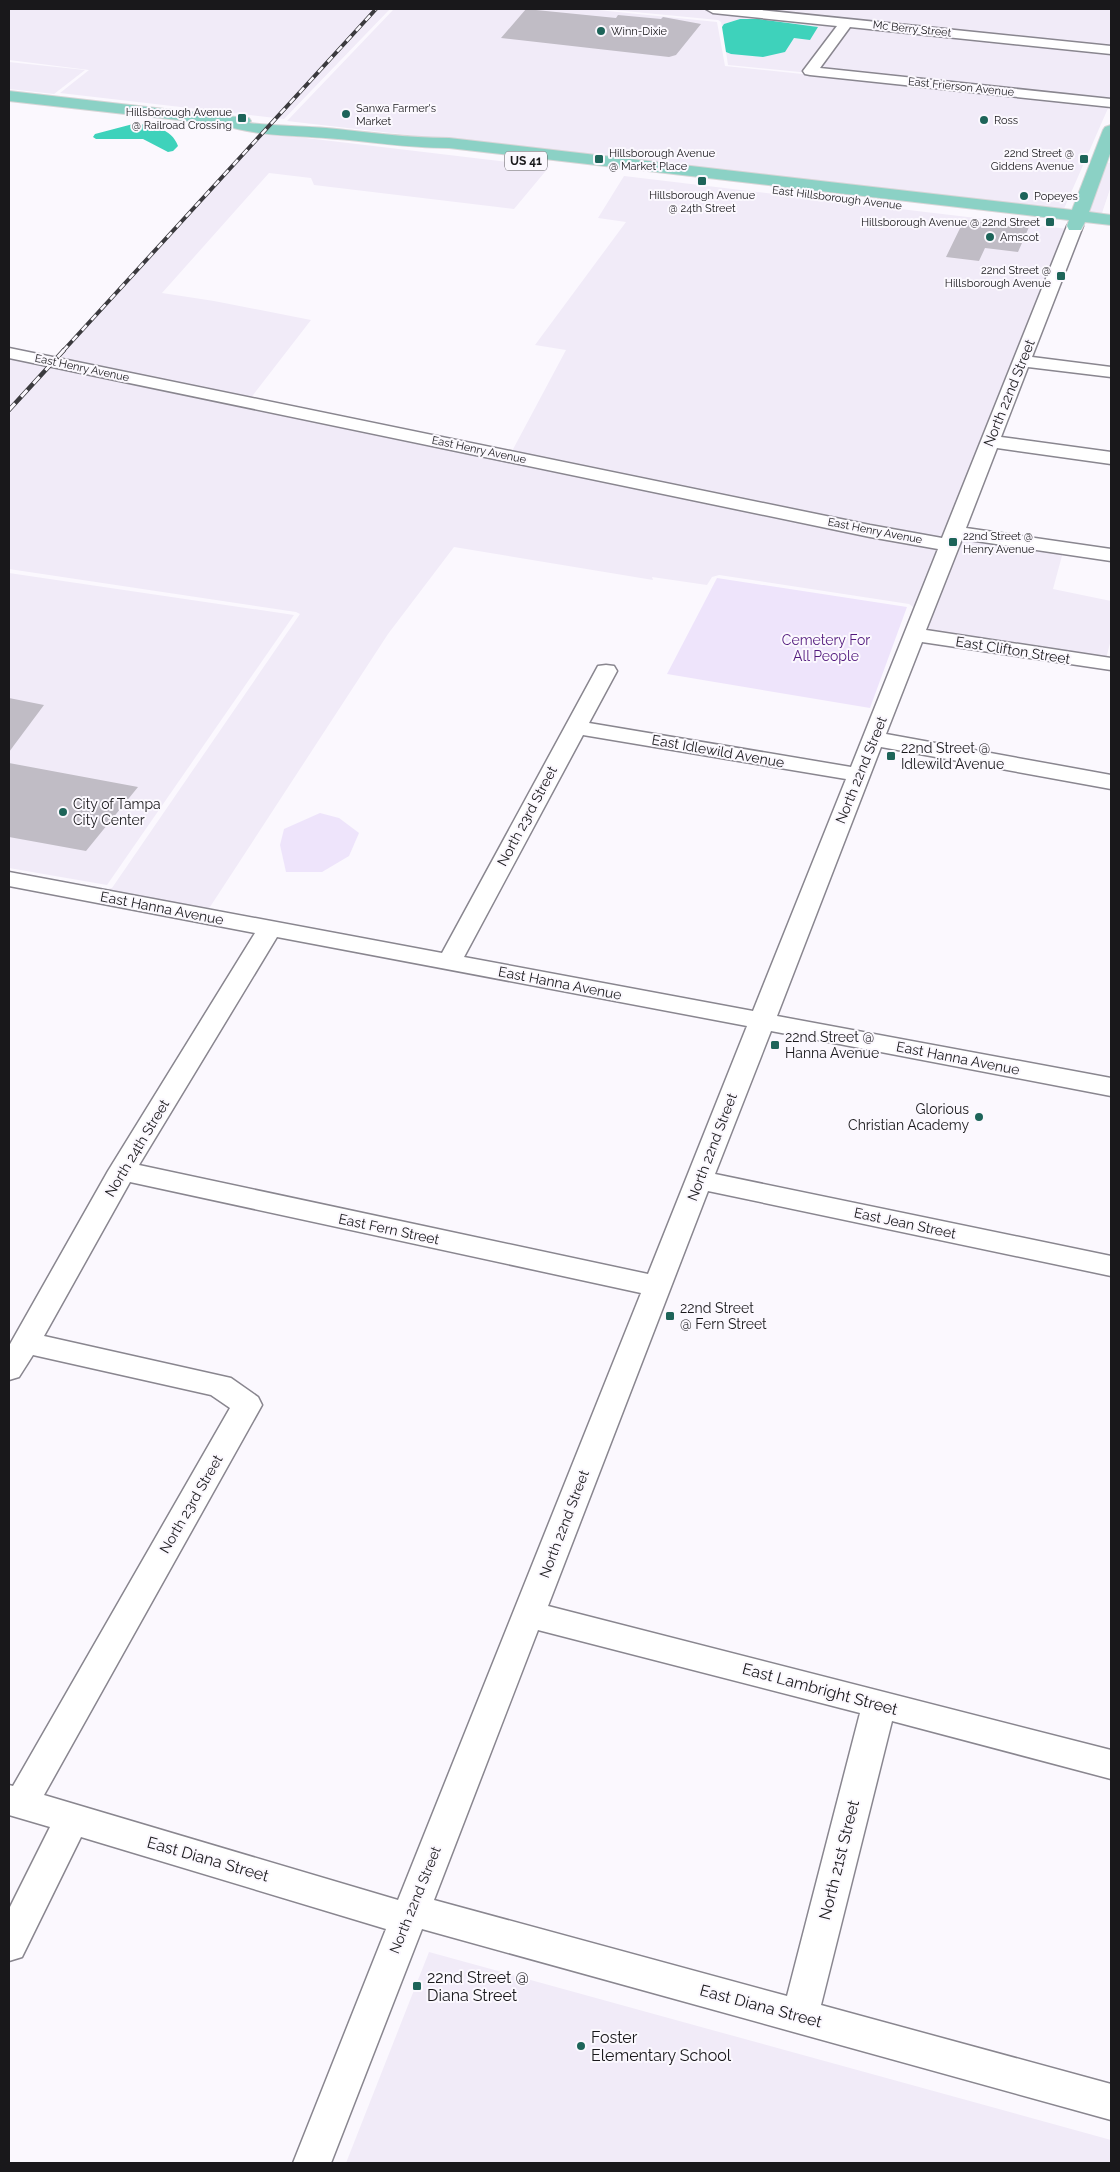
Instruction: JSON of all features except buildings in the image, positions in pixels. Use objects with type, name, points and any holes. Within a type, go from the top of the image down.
[{"type":"main road","name":"East Hillsborough Avenue","points":[[9,96],[225,121],[247,128],[284,132],[325,133],[414,143],[449,143],[1077,221],[1111,230]]},
{"type":"main road","name":"North 22nd Street","points":[[1077,221],[1106,160],[1111,130]]},
{"type":"main road","name":"East Hillsborough Avenue","points":[[1077,221],[1111,220]]},
{"type":"street","name":"Mc Berry Street","points":[[713,9],[1111,50]]},
{"type":"street","name":"East Frierson Avenue","points":[[846,22],[810,71],[1111,103]]},
{"type":"street","name":"North 22nd Street","points":[[312,2163],[1077,221]]},
{"type":"street","name":"East Henry Avenue","points":[[9,353],[851,527],[951,539],[1111,554]]},
{"type":"street","points":[[1022,360],[1111,372]]},
{"type":"street","points":[[990,441],[1111,458]]},
{"type":"street","name":"East Clifton Street","points":[[914,635],[1111,664]]},
{"type":"street","name":"North 23rd Street","points":[[449,962],[606,671]]},
{"type":"street","name":"East Idlewild Avenue","points":[[576,727],[860,775]]},
{"type":"street","points":[[874,739],[1111,782]]},
{"type":"street","name":"East Hanna Avenue","points":[[9,879],[1111,1088]]},
{"type":"street","name":"North 24th Street","points":[[9,1369],[26,1343],[122,1171],[270,928]]},
{"type":"street","name":"East Fern Street","points":[[122,1171],[657,1286]]},
{"type":"street","name":"East Jean Street","points":[[699,1180],[1111,1266]]},
{"type":"street","name":"North 23rd Street","points":[[15,1802],[247,1405],[220,1386],[26,1343]]},
{"type":"street","name":"East Lambright Street","points":[[529,1614],[1111,1764]]},
{"type":"street","name":"North 21st Street","points":[[800,2016],[878,1705]]},
{"type":"street","name":"East Diana Street","points":[[15,1802],[410,1915],[800,2016],[1111,2102]]},
{"type":"street","points":[[9,1945],[72,1819]]},
{"type":"shaded area","points":[[9,9],[390,9],[284,119],[60,93],[89,70],[9,60]]},
{"type":"shaded area","points":[[588,9],[717,22],[725,66],[1109,106],[1063,211],[287,121],[393,10]]},
{"type":"shaded area","points":[[604,9],[695,9],[840,24],[810,73],[728,65],[726,52],[763,57],[794,38],[818,27],[759,19],[740,19],[724,24],[722,27],[721,22],[718,20]]},
{"type":"shaded area","points":[[731,9],[1111,9],[1111,48],[848,21]]},
{"type":"shaded area","points":[[740,19],[759,19],[818,27],[810,40],[794,38],[785,52],[763,57],[731,54],[726,52],[722,27],[724,24]]},
{"type":"shaded area","points":[[850,25],[1111,52],[1111,101],[817,70]]},
{"type":"shaded area","points":[[9,62],[85,70],[54,94],[9,89]]},
{"type":"shaded area","points":[[133,124],[160,128],[171,135],[178,146],[173,151],[168,152],[143,139],[96,139],[93,137],[95,134]]},
{"type":"shaded area","points":[[264,133],[549,167],[514,209],[314,185],[311,178],[269,173],[162,293],[311,320],[250,399],[53,359]]},
{"type":"shaded area","points":[[1104,162],[1111,163],[1111,186],[1102,213],[1111,217],[1085,214]]},
{"type":"shaded area","points":[[624,176],[1068,229],[944,540],[511,453],[566,350],[535,345],[626,222],[598,218]]},
{"type":"shaded area","points":[[9,357],[868,534],[941,547],[914,616],[911,615],[913,607],[909,604],[719,575],[712,577],[707,585],[652,577],[653,580],[454,547],[388,634],[208,910],[103,890],[112,888],[300,614],[9,569]]},
{"type":"shaded area","points":[[959,537],[1063,552],[1053,589],[1111,601],[1111,639],[1106,659],[926,632],[928,618]]},
{"type":"shaded area","points":[[9,573],[294,615],[107,885],[9,868]]},
{"type":"shaded area","name":"Foster Elementary School","points":[[429,1952],[1111,2140],[1111,2163],[346,2163]]},
{"type":"green space","name":"Cemetery For All People","points":[[717,578],[907,607],[870,708],[667,674]]},
{"type":"green space","points":[[320,813],[339,818],[359,833],[349,856],[322,872],[286,872],[280,845],[284,829]]},
{"type":"railway","points":[[63,351],[376,9]]},
{"type":"railway","points":[[9,410],[64,350]]},
{"type":"place","name":"Winn-Dixie","points":[[601,31]]},
{"type":"place","name":"Sanwa Farmer's Market","points":[[346,114]]},
{"type":"place","name":"Hillsborough Avenue @ Railroad Crossing","points":[[242,118]]},
{"type":"place","name":"Ross","points":[[984,120]]},
{"type":"place","name":"Hillsborough Avenue @ Market Place","points":[[599,159]]},
{"type":"place","name":"22nd Street @ Giddens Avenue","points":[[1084,159]]},
{"type":"place","name":"Hillsborough Avenue @ 24th Street","points":[[702,181]]},
{"type":"place","name":"Popeyes","points":[[1024,196]]},
{"type":"place","name":"Hillsborough Avenue @ 22nd Street","points":[[1050,222]]},
{"type":"place","name":"Amscot","points":[[990,237]]},
{"type":"place","name":"22nd Street @ Hillsborough Avenue","points":[[1061,276]]},
{"type":"place","name":"22nd Street @ Henry Avenue","points":[[953,542]]},
{"type":"place","name":"22nd Street @ Idlewild Avenue","points":[[891,756]]},
{"type":"place","name":"City of Tampa City Center","points":[[63,812]]},
{"type":"place","name":"22nd Street @ Hanna Avenue","points":[[775,1045]]},
{"type":"place","name":"Glorious Christian Academy","points":[[979,1117]]},
{"type":"place","name":"22nd Street @ Fern Street","points":[[670,1316]]},
{"type":"place","name":"22nd Street @ Diana Street","points":[[417,1986]]},
{"type":"place","name":"Foster Elementary School","points":[[581,2046]]}]
